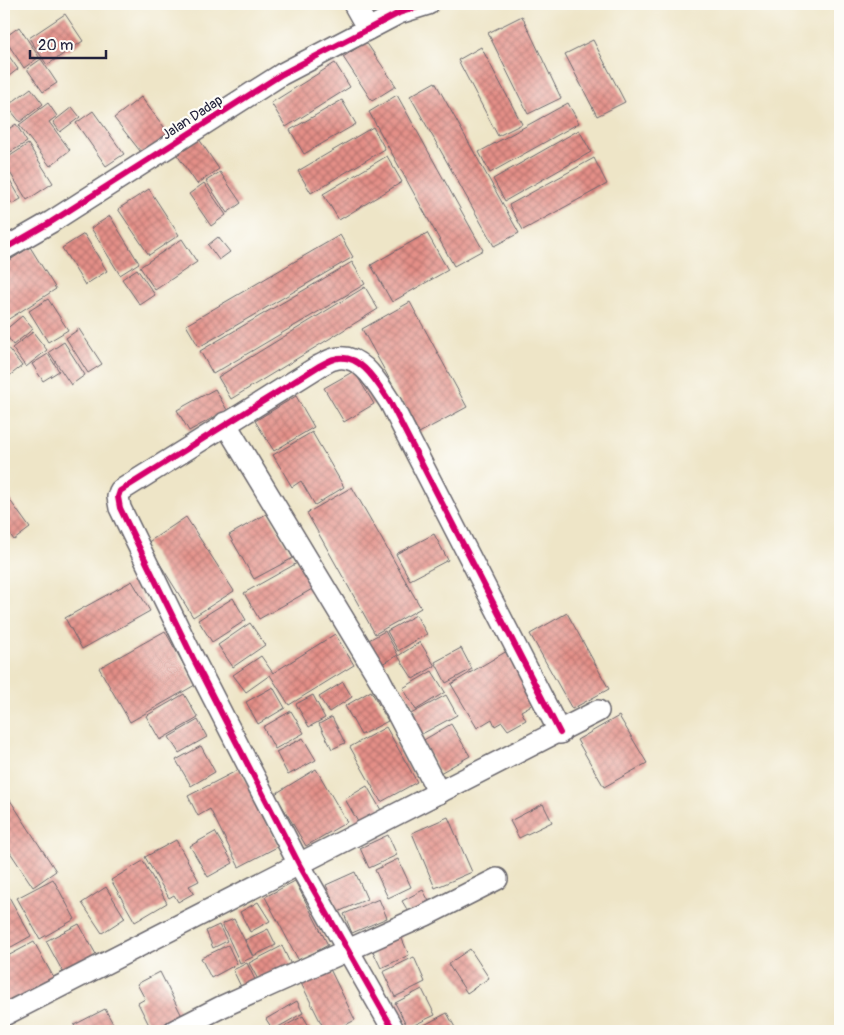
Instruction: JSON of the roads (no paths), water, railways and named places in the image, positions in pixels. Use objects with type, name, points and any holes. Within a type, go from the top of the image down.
[{"type":"street","points":[[354,4],[368,29]]},
{"type":"street","name":"Jalan Dadap","points":[[4,249],[51,222],[282,74],[399,13],[428,4]]},
{"type":"street","points":[[394,1031],[300,866],[193,658],[120,508],[118,501],[120,491],[225,423],[319,366],[335,358],[352,360],[369,371],[390,402],[560,733]]},
{"type":"street","points":[[225,423],[379,678],[439,793]]},
{"type":"street","points":[[4,1015],[300,866],[598,712]]},
{"type":"street","points":[[174,1031],[221,1007],[426,915],[497,879]]}]
